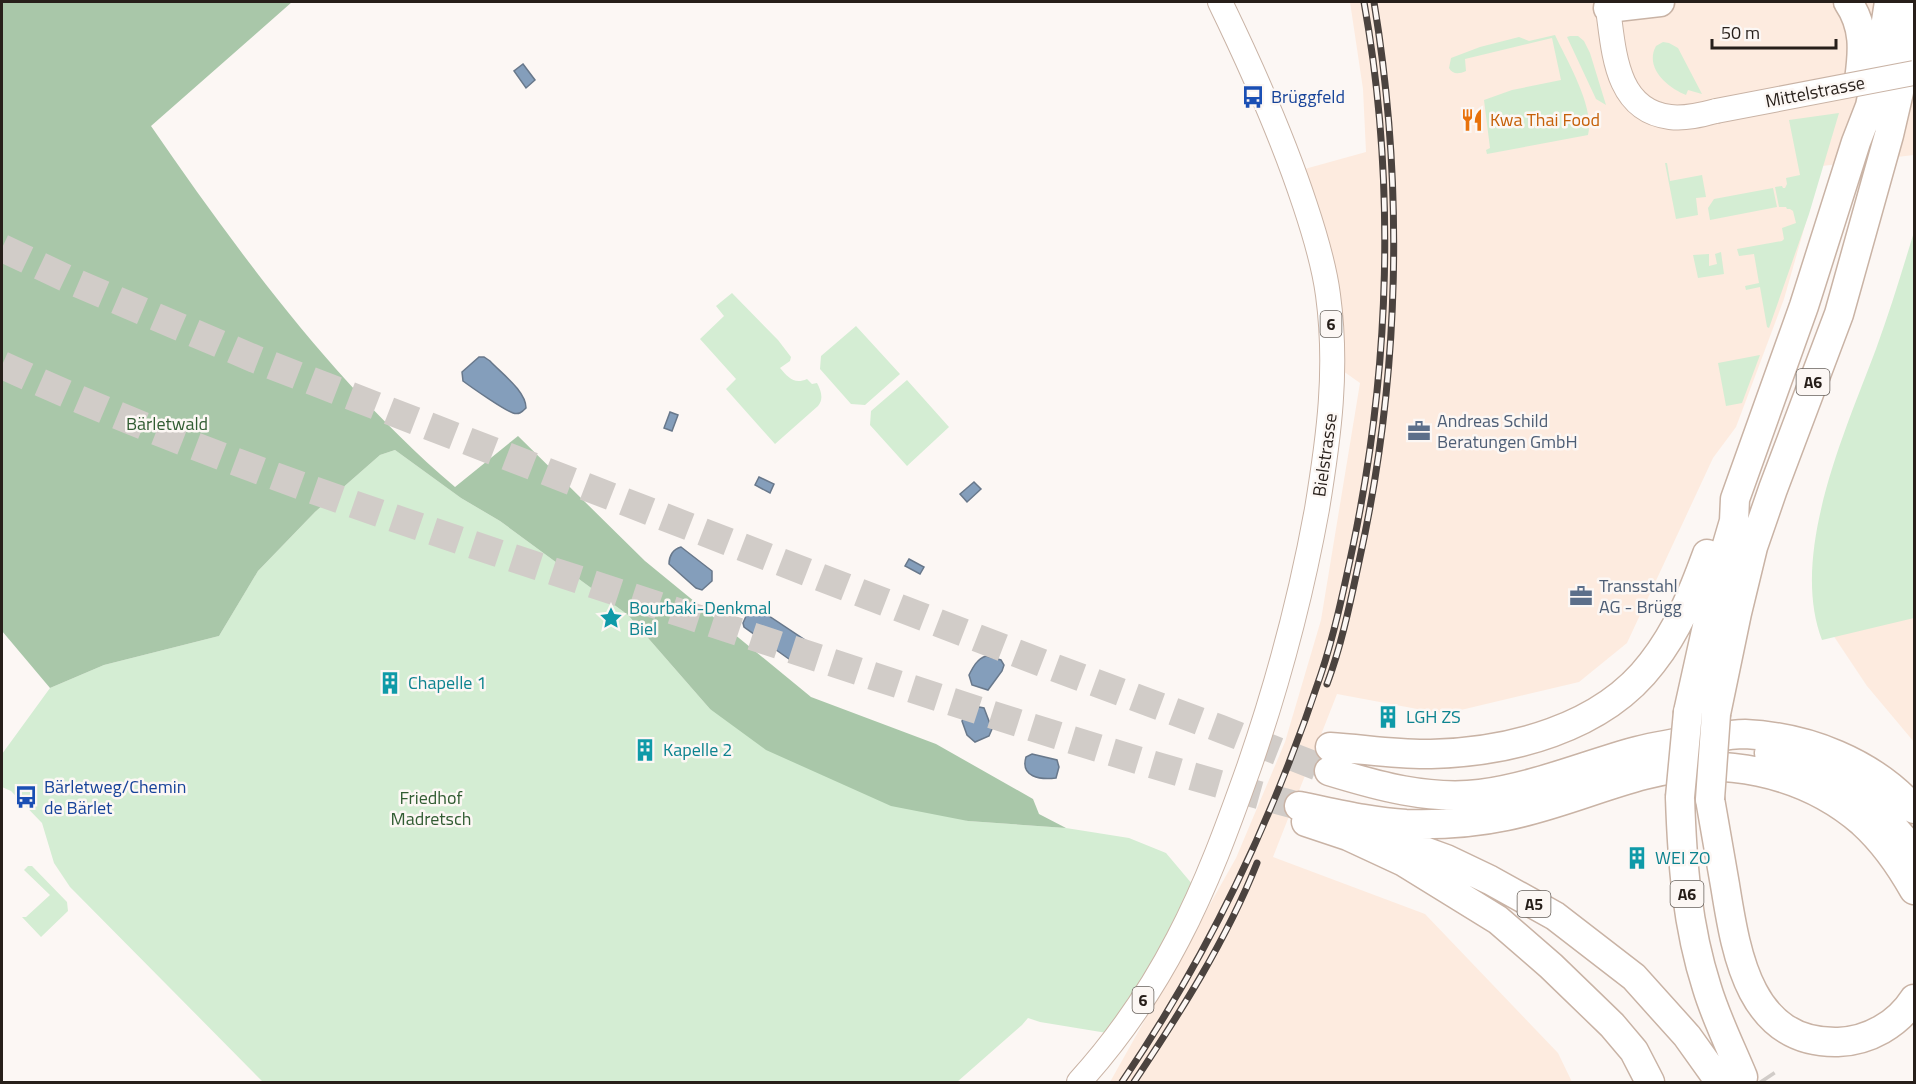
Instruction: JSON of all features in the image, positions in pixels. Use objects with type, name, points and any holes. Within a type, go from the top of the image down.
[{"type":"highway","points":[[1613,4],[1660,2]]},
{"type":"highway","points":[[1848,2],[1859,23],[1863,50],[1856,106],[1856,142]]},
{"type":"highway","name":"A6","points":[[1740,1078],[1707,989],[1686,888],[1680,797],[1688,712],[1719,572],[1734,521],[1735,499],[1804,306],[1856,142],[1870,106],[1881,53],[1888,2]]},
{"type":"highway","name":"A6","points":[[1740,1078],[1739,1026],[1727,986],[1713,907],[1710,862],[1710,799],[1716,714],[1737,613],[1754,547],[1839,314],[1910,61],[1913,2]]},
{"type":"highway","points":[[1910,61],[1914,20]]},
{"type":"highway","points":[[1735,499],[1721,517],[1676,628],[1651,665],[1622,694],[1589,715],[1555,731],[1518,744],[1475,751],[1330,759],[1390,788],[1454,796],[1480,794],[1530,784],[1636,751],[1681,740],[1742,734],[1775,737],[1830,751],[1871,773],[1914,809]]},
{"type":"highway","points":[[1700,739],[1788,758],[1826,774],[1850,788],[1876,809],[1897,829],[1914,852]]},
{"type":"highway","points":[[1297,812],[1404,824],[1470,822],[1535,809],[1637,777],[1677,768],[1715,767],[1755,770],[1802,785],[1845,810],[1881,842],[1900,865],[1914,890]]},
{"type":"highway","points":[[1710,799],[1737,954],[1751,990],[1771,1016],[1781,1025],[1804,1037],[1824,1042],[1844,1042],[1863,1038],[1892,1023],[1914,999]]},
{"type":"highway","points":[[1297,812],[1404,862],[1498,920],[1551,966],[1612,1025],[1634,1051],[1650,1083]]},
{"type":"highway","name":"A5","points":[[1297,812],[1446,859],[1555,915],[1635,977],[1687,1036],[1740,1078]]},
{"type":"main road","name":"Bielstrasse","points":[[1079,1083],[1134,1013],[1179,939],[1216,856],[1271,699],[1290,631],[1312,535],[1332,410],[1334,354],[1323,266],[1276,124],[1220,2]]},
{"type":"main road","name":"Mittelstrasse","points":[[1613,4],[1620,77],[1634,102],[1644,110],[1671,117],[1689,117],[1716,111],[1910,61]]},
{"type":"shaded area","points":[[1350,2],[1914,2],[1914,155],[1822,166],[1784,299],[1736,427],[1713,458],[1627,643],[1579,682],[1444,714],[1337,694],[1273,857],[1425,914],[1558,1053],[1572,1082],[1110,1082],[1236,858],[1285,742],[1321,620],[1360,383],[1343,371],[1336,269],[1301,170],[1366,152],[1363,89]]},
{"type":"shaded area","points":[[1914,609],[1914,742],[1867,686],[1829,629]]},
{"type":"green space","name":"Bärletwald","points":[[2,2],[292,2],[151,126],[255,270],[291,316],[369,405],[455,487],[518,436],[645,561],[811,697],[936,744],[1033,799],[1039,814],[1066,828],[968,821],[891,806],[766,750],[710,709],[628,615],[500,521],[461,498],[395,450],[380,455],[315,512],[258,571],[219,636],[104,665],[50,688],[2,631]]},
{"type":"green space","points":[[1555,35],[1584,98],[1589,124],[1588,135],[1487,154],[1486,150],[1490,148],[1484,100],[1512,90],[1561,80],[1552,38],[1465,59],[1466,71],[1461,73],[1454,73],[1449,68],[1451,58],[1480,47],[1519,37],[1529,41]]},
{"type":"green space","points":[[1578,36],[1584,41],[1606,105],[1596,99],[1567,37]]},
{"type":"green space","points":[[1663,42],[1678,48],[1702,94],[1688,90],[1686,95],[1679,92],[1660,76],[1655,69],[1653,54],[1656,46]]},
{"type":"green space","points":[[1839,113],[1809,214],[1769,328],[1760,287],[1746,290],[1745,286],[1759,283],[1754,254],[1739,256],[1737,249],[1782,241],[1784,239],[1782,228],[1796,223],[1793,211],[1786,207],[1779,207],[1775,187],[1785,188],[1786,178],[1800,175],[1789,120]]},
{"type":"green space","points":[[1665,163],[1667,163],[1670,181],[1702,175],[1706,197],[1696,198],[1698,215],[1676,219]]},
{"type":"green space","points":[[1773,188],[1777,207],[1710,220],[1708,208],[1714,199]]},
{"type":"green space","points":[[1914,232],[1914,618],[1822,640],[1814,606],[1812,570],[1816,532],[1837,455],[1876,349]]},
{"type":"green space","points":[[1721,252],[1724,274],[1698,278],[1693,255],[1709,254],[1709,266],[1717,264],[1715,254]]},
{"type":"green space","points":[[732,293],[778,340],[791,357],[790,361],[780,368],[795,381],[807,379],[812,384],[817,383],[821,392],[818,406],[775,444],[726,389],[736,379],[700,339],[724,316],[716,306]]},
{"type":"green space","points":[[856,326],[900,374],[865,405],[851,404],[820,369],[821,356]]},
{"type":"green space","points":[[1760,355],[1742,403],[1726,406],[1718,363]]},
{"type":"green space","points":[[907,380],[949,427],[907,466],[870,425],[871,411]]},
{"type":"green space","name":"Friedhof Madretsch","points":[[395,450],[461,498],[500,521],[628,615],[710,709],[968,821],[1066,828],[1129,838],[1166,853],[1198,891],[1107,1033],[1028,1018],[957,1082],[263,1082],[70,887],[54,863],[42,823],[11,791],[2,787],[2,754],[50,688],[104,665],[219,636],[258,571],[315,512],[380,455]]},
{"type":"green space","points":[[32,866],[67,902],[68,911],[41,937],[22,917],[26,917],[50,895],[24,870]]},
{"type":"water","points":[[523,64],[535,80],[526,88],[514,71]]},
{"type":"water","points":[[479,357],[490,361],[518,389],[525,402],[526,408],[523,411],[517,414],[509,411],[463,381],[462,372]]},
{"type":"water","points":[[670,412],[678,415],[672,431],[664,428]]},
{"type":"water","points":[[759,477],[774,484],[770,493],[755,485]]},
{"type":"water","points":[[974,482],[981,489],[967,502],[960,494]]},
{"type":"water","points":[[681,547],[712,571],[712,581],[702,590],[696,588],[669,564],[672,553]]},
{"type":"water","points":[[909,559],[924,567],[920,574],[905,566]]},
{"type":"water","points":[[757,608],[808,642],[808,649],[802,661],[796,664],[744,627],[743,623],[747,614]]},
{"type":"water","points":[[986,656],[1001,660],[1004,665],[988,690],[972,685],[969,675],[978,661]]},
{"type":"water","points":[[979,707],[984,708],[992,729],[989,736],[975,742],[967,735],[962,721],[967,711]]},
{"type":"water","points":[[1032,754],[1057,760],[1059,767],[1056,778],[1038,778],[1029,773],[1025,764],[1026,757]]},
{"type":"tunnel","points":[[2,248],[72,281],[255,359],[1050,666],[1329,771]]},
{"type":"tunnel","points":[[2,365],[170,436],[341,500],[992,715],[1299,806]]},
{"type":"railway","points":[[1122,1082],[1183,985],[1236,885],[1302,728],[1331,642],[1343,594],[1365,479],[1375,411],[1384,274],[1381,137],[1364,2]]},
{"type":"railway","points":[[1327,684],[1346,621],[1360,557],[1373,488],[1390,350],[1393,280],[1390,140],[1384,71],[1374,2]]},
{"type":"railway","points":[[1134,1082],[1217,948],[1257,863]]},
{"type":"place","name":"Brüggfeld","points":[[1253,97]]},
{"type":"place","name":"Kwa Thai Food","points":[[1472,120]]},
{"type":"place","name":"Andreas Schild Beratungen GmbH","points":[[1419,431]]},
{"type":"place","name":"Transstahl AG - Brügg","points":[[1581,596]]},
{"type":"place","name":"Bourbaki-Denkmal Biel","points":[[611,618]]},
{"type":"place","name":"Chapelle 1","points":[[390,683]]},
{"type":"place","name":"LGH ZS","points":[[1388,717]]},
{"type":"place","name":"Kapelle 2","points":[[645,750]]},
{"type":"place","name":"Bärletweg/Chemin de Bärlet","points":[[26,797]]},
{"type":"place","name":"WEI ZO","points":[[1637,858]]}]
